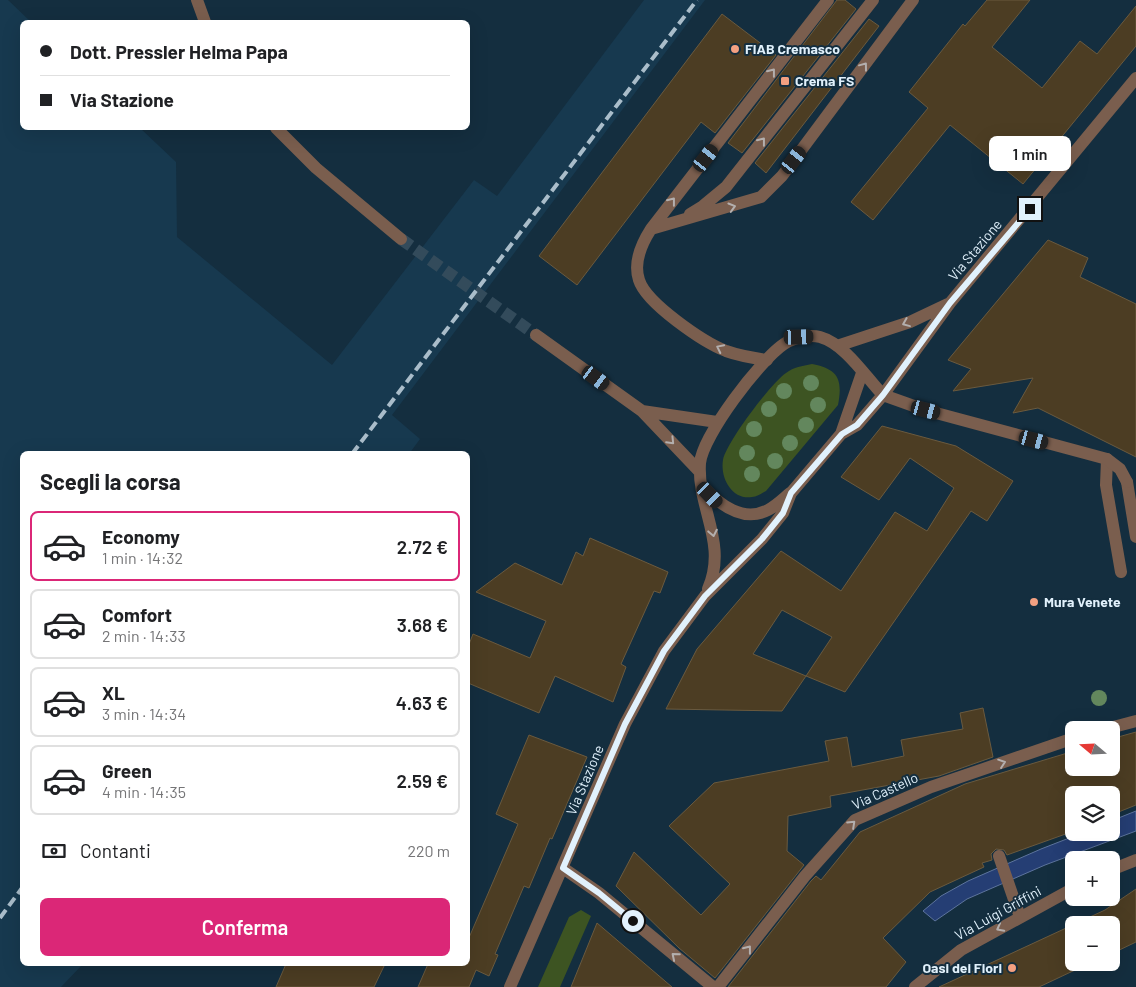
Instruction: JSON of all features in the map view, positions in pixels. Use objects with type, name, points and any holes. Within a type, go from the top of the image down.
[{"type":"street","points":[[196,0],[204,20]]},
{"type":"street","points":[[767,360],[744,357],[718,347],[668,313],[646,294],[639,280],[637,270],[642,246],[651,229],[828,0]]},
{"type":"street","points":[[677,222],[703,206],[726,187],[873,0]]},
{"type":"street","points":[[651,229],[761,197],[782,176],[913,0]]},
{"type":"street","name":"Via Stazione","points":[[510,987],[625,724],[651,672],[664,651],[705,596],[762,539],[783,513],[791,493],[842,434],[857,425],[883,395],[950,303],[1136,78]]},
{"type":"street","points":[[278,130],[316,168],[401,238]]},
{"type":"street","name":"Via Stazione","points":[[837,346],[910,322],[950,303]]},
{"type":"street","points":[[536,335],[642,411],[700,472]]},
{"type":"street","name":"Via Stazione","points":[[705,596],[714,575],[716,552],[714,533],[701,485],[700,472],[706,441],[716,422],[767,360],[784,345],[799,337],[819,336],[837,346],[859,366],[862,373],[883,395]]},
{"type":"street","name":"Via Stazione","points":[[842,434],[862,373]]},
{"type":"street","points":[[883,395],[926,410],[1107,459],[1120,469],[1126,482],[1134,508],[1136,537]]},
{"type":"street","points":[[642,411],[716,422]]},
{"type":"street","points":[[1107,459],[1106,485],[1121,572]]},
{"type":"street","points":[[701,485],[720,504],[735,511],[752,515],[768,510],[791,493]]},
{"type":"street","points":[[1120,725],[1136,721]]},
{"type":"street","name":"Via Castello","points":[[718,987],[805,876],[855,820],[930,787],[1065,741]]},
{"type":"street","points":[[999,856],[1020,917]]},
{"type":"street","points":[[1120,866],[1136,860]]},
{"type":"street","points":[[563,868],[599,893],[713,987]]},
{"type":"street","name":"Via Luigi Griffini","points":[[916,987],[961,950],[1065,893]]},
{"type":"shaded area","points":[[0,0],[8,0],[29,20],[20,20],[20,130],[142,130],[176,162],[177,237],[332,365],[474,180],[497,196],[644,0],[705,0],[392,415],[420,439],[411,451],[20,451],[20,966],[81,966],[61,987],[0,987]]},
{"type":"green space","points":[[812,364],[828,369],[837,377],[840,388],[838,405],[766,491],[754,497],[739,495],[729,486],[723,474],[723,460],[732,441],[750,414],[779,379],[792,369]]},
{"type":"green space","points":[[581,910],[591,916],[560,987],[538,987],[569,917]]},
{"type":"water","points":[[1136,811],[1136,831],[1120,837],[1120,817]]},
{"type":"water","points":[[1065,840],[1109,841],[1082,851],[1065,851],[1065,858],[967,899],[935,921],[923,911],[941,896],[968,881]]},
{"type":"building","points":[[837,0],[845,0],[856,9],[742,153],[728,143]]},
{"type":"building","points":[[987,0],[1030,0],[992,47],[1042,88],[1080,41],[1097,54],[1136,6],[1136,46],[1023,184],[950,125],[873,220],[851,202],[928,108],[909,92],[963,24],[965,26]]},
{"type":"building","points":[[722,14],[776,55],[715,133],[701,122],[577,285],[539,256]]},
{"type":"building","points":[[869,19],[879,26],[766,173],[755,163]]},
{"type":"building","points":[[1048,240],[1088,258],[1080,277],[1136,304],[1136,457],[1038,408],[1013,413],[1033,378],[953,391],[971,369],[948,360]]},
{"type":"building","points":[[882,426],[956,446],[1013,481],[987,521],[971,511],[845,692],[806,676],[782,711],[666,709],[697,649],[781,551],[841,591],[895,512],[927,531],[954,488],[910,458],[879,500],[841,477]],"holes":[[[782,610],[832,637],[806,676],[753,654]]]},
{"type":"building","points":[[590,538],[668,572],[660,593],[654,591],[621,664],[626,667],[613,702],[555,676],[539,713],[470,684],[470,642],[473,634],[530,658],[546,621],[476,592],[515,563],[562,585],[576,552],[583,556]]},
{"type":"building","points":[[983,708],[993,757],[939,776],[830,796],[831,807],[788,816],[787,851],[804,865],[715,978],[679,948],[616,886],[634,852],[701,915],[730,884],[669,826],[714,783],[829,761],[825,741],[847,737],[852,767],[904,756],[901,740],[963,729],[960,713]]},
{"type":"building","points":[[1136,732],[1136,805],[1120,811],[1120,786],[1065,786],[1065,834],[1007,855],[1004,850],[996,849],[991,854],[992,860],[982,863],[984,867],[930,892],[883,938],[906,962],[886,987],[728,987],[811,881],[816,876],[821,880],[860,832],[965,784],[1065,754],[1065,776],[1120,776],[1120,736]]},
{"type":"building","points":[[529,735],[587,757],[529,888],[524,886],[495,954],[498,955],[489,976],[476,970],[469,987],[418,987],[427,966],[470,966],[470,935],[518,824],[496,814]]},
{"type":"building","points":[[1136,889],[1136,942],[1120,950],[1120,916],[1092,916],[1111,906],[1120,906],[1120,900]]},
{"type":"building","points":[[597,923],[672,987],[571,987]]},
{"type":"building","points":[[1065,929],[1065,971],[1073,971],[1039,987],[939,987]]},
{"type":"building","points":[[285,966],[384,966],[374,987],[276,987]]},
{"type":"tunnel","points":[[401,239],[536,335]]},
{"type":"railway","points":[[354,451],[697,0]]},
{"type":"railway","points":[[0,918],[20,891]]},
{"type":"place","name":"FIAB Cremasco","points":[[735,49]]},
{"type":"place","name":"Crema FS","points":[[785,81]]},
{"type":"place","name":"Mura Venete","points":[[1034,602]]},
{"type":"place","name":"Oasi dei Fiori","points":[[1012,968]]},
{"type":"route","points":[[633,921],[599,893],[563,868],[625,724],[651,672],[664,651],[705,596],[762,539],[783,513],[791,493],[842,434],[857,425],[883,395],[950,303],[1030,209]]}]
